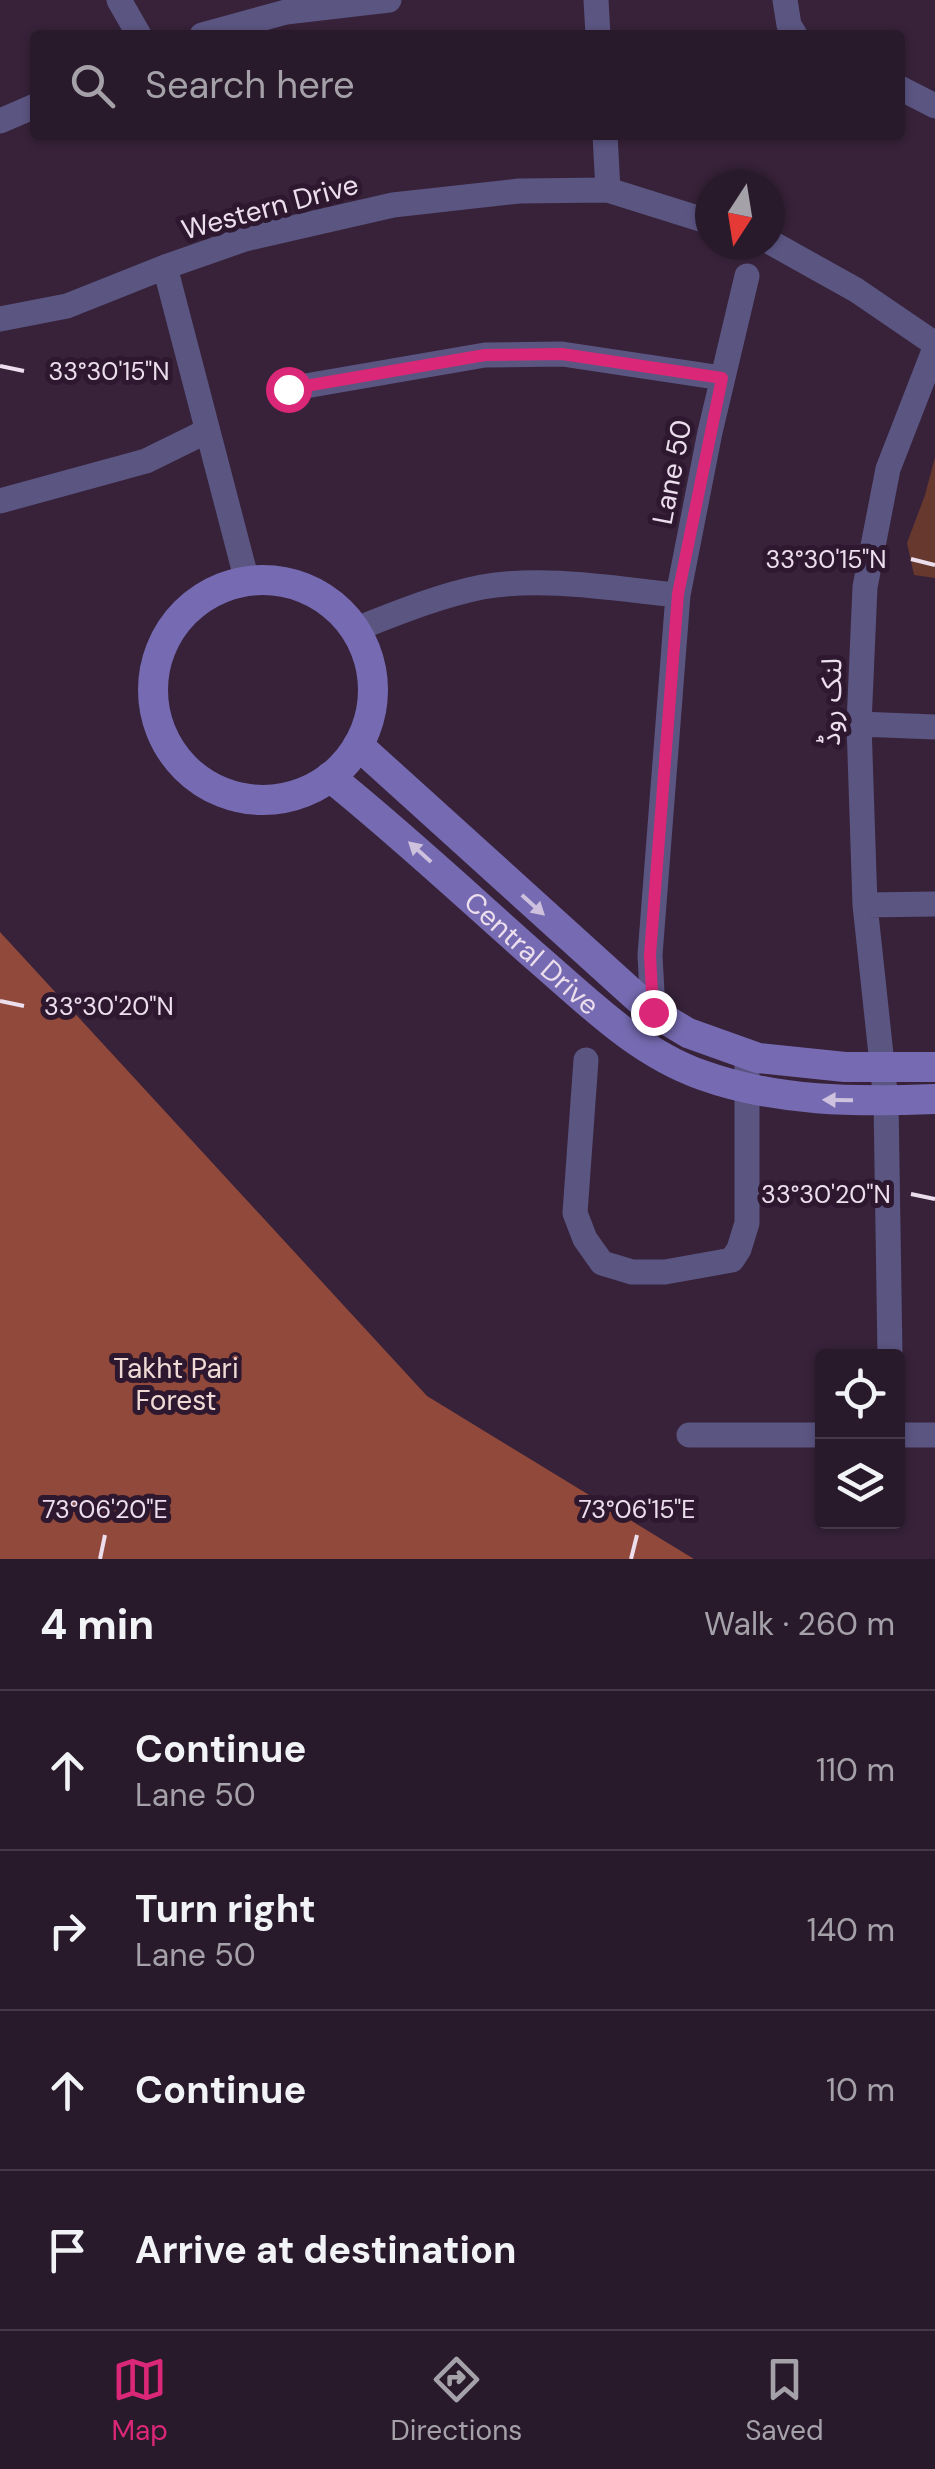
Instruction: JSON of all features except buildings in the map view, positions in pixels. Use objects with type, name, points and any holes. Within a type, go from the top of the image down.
[{"type":"street","points":[[120,0],[137,30]]},
{"type":"street","points":[[220,30],[286,12],[389,0]]},
{"type":"street","points":[[596,0],[598,30]]},
{"type":"street","points":[[786,0],[792,30]]},
{"type":"street","points":[[905,91],[935,106]]},
{"type":"street","points":[[3,114],[30,107]]},
{"type":"street","points":[[605,140],[608,190]]},
{"type":"street","name":"Western Drive","points":[[247,581],[165,267],[246,238],[392,205],[518,191],[608,190],[695,217]]},
{"type":"street","points":[[785,250],[856,290],[935,346]]},
{"type":"street","points":[[0,318],[67,306],[165,267]]},
{"type":"street","name":"Lane 50","points":[[653,1012],[650,955],[678,594],[747,276]]},
{"type":"street","name":"لنک روڈ","points":[[890,1349],[886,1101],[865,906],[858,724],[865,587],[888,469],[935,346]]},
{"type":"street","points":[[288,389],[504,355],[562,354],[722,378]]},
{"type":"street","points":[[0,501],[146,461],[207,432]]},
{"type":"street","points":[[247,581],[296,585],[330,602],[356,629],[371,664],[374,701],[364,738],[342,768],[330,777],[311,790],[274,800],[239,798],[206,784],[179,762],[160,731],[153,696],[156,661],[171,629],[195,603],[226,586],[247,581]]},
{"type":"street","points":[[356,629],[416,605],[484,587],[551,584],[678,594]]},
{"type":"street","points":[[858,724],[935,727]]},
{"type":"street","name":"Central Drive","points":[[358,745],[653,1012],[688,1033],[747,1054],[828,1065],[935,1067]]},
{"type":"street","name":"Central Drive","points":[[330,777],[397,831],[602,1014],[649,1050],[701,1075],[812,1099],[935,1099]]},
{"type":"street","points":[[865,906],[935,904]]},
{"type":"street","points":[[586,1060],[576,1213],[585,1239],[602,1263],[632,1272],[665,1272],[732,1260],[739,1249],[747,1223],[747,1054]]},
{"type":"street","points":[[689,1435],[815,1435]]},
{"type":"street","points":[[905,1435],[935,1435]]},
{"type":"shaded area","points":[[935,457],[935,578],[914,575],[907,543]]},
{"type":"green space","name":"Takht Pari Forest","points":[[0,932],[427,1396],[694,1559],[0,1559]]},
{"type":"route","points":[[288,389],[485,355],[562,354],[722,378],[678,594],[650,955],[653,1012]]}]
